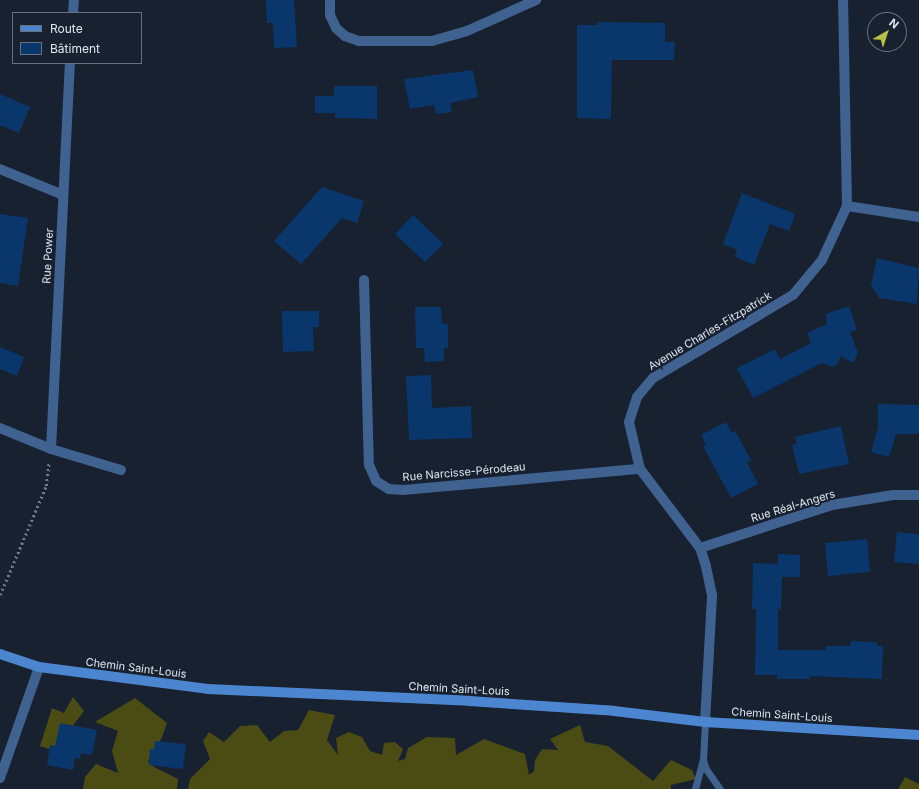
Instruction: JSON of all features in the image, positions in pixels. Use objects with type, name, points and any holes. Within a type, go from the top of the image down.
[{"type":"street","points":[[73,12],[74,0]]},
{"type":"street","points":[[330,0],[330,15],[336,28],[345,36],[359,41],[432,41],[467,31],[536,0]]},
{"type":"street","name":"Avenue Charles-Fitzpatrick","points":[[705,722],[712,595],[700,548],[640,469],[629,422],[637,397],[653,378],[793,295],[822,260],[847,206],[843,0]]},
{"type":"street","name":"Rue Power","points":[[51,449],[70,64]]},
{"type":"street","points":[[0,169],[63,196]]},
{"type":"street","points":[[847,206],[919,217]]},
{"type":"street","name":"Rue Narcisse-Pérodeau","points":[[364,280],[369,465],[376,481],[389,489],[403,490],[640,469]]},
{"type":"street","points":[[0,428],[51,449],[121,470]]},
{"type":"street","name":"Rue Réal-Angers","points":[[700,548],[832,505],[893,495],[919,495]]},
{"type":"street","name":"Chemin Saint-Louis","points":[[0,654],[40,668],[208,689],[477,701],[614,711],[705,722],[919,736]]},
{"type":"street","points":[[0,778],[40,668]]},
{"type":"lane","points":[[695,789],[703,760],[705,722]]},
{"type":"lane","points":[[703,760],[706,769],[720,789]]},
{"type":"path","points":[[0,595],[46,486],[51,449]]},
{"type":"shaded area","points":[[73,697],[84,711],[74,724],[61,753],[40,746],[52,708],[64,713]]},
{"type":"shaded area","points":[[135,698],[167,723],[162,737],[148,761],[154,767],[178,779],[177,789],[83,789],[85,777],[96,764],[118,773],[112,751],[118,731],[95,722]]},
{"type":"shaded area","points":[[309,710],[335,715],[327,740],[338,755],[336,738],[349,732],[362,737],[370,751],[382,755],[384,743],[395,742],[403,749],[398,761],[405,759],[408,748],[427,737],[455,738],[456,755],[484,739],[525,754],[529,775],[534,771],[535,760],[542,749],[558,750],[550,739],[580,725],[585,742],[608,746],[653,781],[671,760],[692,770],[696,779],[671,785],[671,789],[188,789],[190,779],[210,759],[203,741],[209,732],[224,742],[240,726],[257,725],[270,742],[284,731],[298,730]]},
{"type":"shaded area","points":[[905,777],[919,784],[919,789],[898,789]]},
{"type":"building","points":[[266,0],[294,0],[297,47],[274,48],[273,23],[267,23]]},
{"type":"building","points":[[597,22],[665,23],[665,42],[675,42],[674,60],[612,60],[611,119],[577,118],[577,25],[597,25]]},
{"type":"building","points":[[473,70],[478,97],[450,103],[452,112],[436,114],[434,105],[410,109],[404,79]]},
{"type":"building","points":[[334,86],[377,86],[377,119],[335,118],[335,113],[315,113],[315,96],[334,96]]},
{"type":"building","points":[[0,94],[30,107],[19,133],[0,125]]},
{"type":"building","points":[[322,187],[364,201],[357,223],[342,218],[301,264],[274,241]]},
{"type":"building","points":[[742,193],[795,214],[789,231],[770,224],[754,265],[735,257],[737,250],[723,244]]},
{"type":"building","points":[[0,214],[28,218],[18,286],[0,283]]},
{"type":"building","points":[[413,215],[443,244],[425,262],[395,234]]},
{"type":"building","points":[[877,258],[919,268],[917,304],[879,298],[871,285]]},
{"type":"building","points":[[849,306],[857,330],[850,332],[858,353],[853,363],[841,356],[837,365],[832,367],[822,363],[753,398],[737,368],[775,349],[780,359],[811,343],[807,333],[827,324],[826,314]]},
{"type":"building","points":[[415,307],[441,307],[442,324],[448,324],[448,348],[444,348],[444,361],[425,362],[424,348],[416,348]]},
{"type":"building","points":[[282,311],[319,311],[319,327],[313,327],[314,351],[283,352]]},
{"type":"building","points":[[0,347],[24,357],[17,376],[0,369]]},
{"type":"building","points":[[431,375],[432,408],[471,406],[472,438],[409,440],[406,376]]},
{"type":"building","points":[[878,404],[919,405],[919,434],[896,434],[889,457],[871,452],[878,427]]},
{"type":"building","points":[[726,422],[732,433],[735,431],[751,460],[747,462],[758,484],[731,498],[703,446],[706,445],[701,435]]},
{"type":"building","points":[[841,426],[849,464],[799,474],[792,445],[797,444],[795,437]]},
{"type":"building","points":[[897,532],[919,534],[919,564],[894,562]]},
{"type":"building","points":[[867,539],[870,572],[828,576],[825,543]]},
{"type":"building","points":[[778,554],[800,555],[800,577],[782,577],[781,609],[778,609],[778,650],[826,650],[826,646],[850,646],[851,641],[877,642],[877,646],[883,646],[882,679],[810,676],[810,679],[777,679],[777,675],[755,675],[756,609],[752,609],[753,563],[778,564]]},
{"type":"building","points":[[60,723],[97,730],[92,755],[81,753],[80,759],[75,758],[73,770],[47,765],[50,745],[55,746]]},
{"type":"building","points":[[155,741],[186,744],[183,769],[149,765],[150,749],[154,749]]}]
